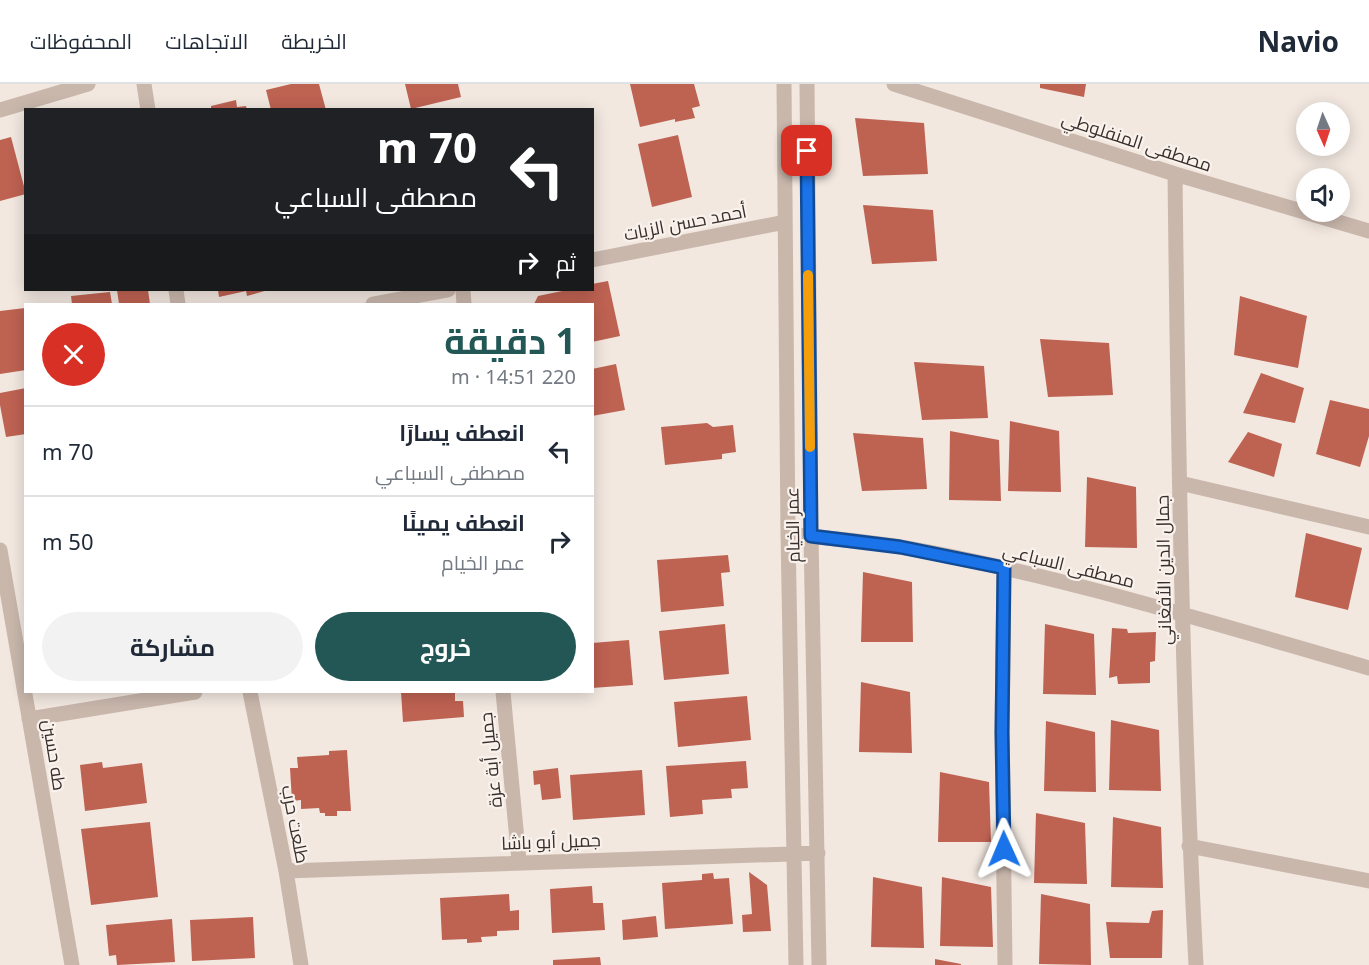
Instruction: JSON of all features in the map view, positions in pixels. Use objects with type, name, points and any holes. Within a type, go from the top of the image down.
[{"type":"street","points":[[0,110],[88,84]]},
{"type":"street","points":[[144,84],[148,108]]},
{"type":"street","name":"عمر الخيام","points":[[784,84],[788,534],[796,965]]},
{"type":"street","name":"عمر الخيام","points":[[807,84],[811,536],[819,965]]},
{"type":"street","name":"مصطفى المنفلوطي","points":[[894,84],[1175,174],[1369,231]]},
{"type":"street","name":"جمال الدين الأفغاني","points":[[1175,174],[1189,846],[1196,965]]},
{"type":"street","name":"أحمد حسن الزيات","points":[[594,261],[785,222]]},
{"type":"street","points":[[378,303],[443,291]]},
{"type":"street","points":[[1180,483],[1369,527]]},
{"type":"street","name":"مصطفى السباعي","points":[[788,534],[900,547],[1004,568],[1183,615],[1369,668]]},
{"type":"street","name":"طه حسين","points":[[0,550],[24,690]]},
{"type":"street","points":[[1004,568],[1002,732],[1005,965]]},
{"type":"street","name":"طه حسين","points":[[25,693],[72,965]]},
{"type":"street","points":[[29,719],[189,693]]},
{"type":"street","name":"طلعت حرب","points":[[250,693],[286,871],[301,965]]},
{"type":"street","name":"جميل أبة عزة","points":[[502,693],[519,861]]},
{"type":"street","points":[[1189,846],[1369,881]]},
{"type":"street","name":"جميل أبو باشا","points":[[286,871],[519,861],[818,853]]},
{"type":"building","points":[[291,84],[319,84],[325,108],[270,108],[266,90]]},
{"type":"building","points":[[405,84],[458,84],[461,97],[411,108]]},
{"type":"building","points":[[630,84],[694,84],[700,106],[692,108],[695,118],[675,122],[675,119],[640,127]]},
{"type":"building","points":[[1040,84],[1086,84],[1084,97],[1040,88]]},
{"type":"building","points":[[236,100],[237,107],[246,106],[246,108],[211,108],[211,106]]},
{"type":"building","points":[[855,118],[924,123],[928,174],[863,176]]},
{"type":"building","points":[[678,135],[692,197],[652,207],[638,144]]},
{"type":"building","points":[[11,137],[24,195],[0,201],[0,140]]},
{"type":"building","points":[[863,205],[933,210],[937,261],[872,264]]},
{"type":"building","points":[[608,281],[620,336],[594,342],[594,303],[534,303],[538,296],[562,291],[594,291],[594,284]]},
{"type":"building","points":[[117,291],[148,291],[150,303],[119,303]]},
{"type":"building","points":[[218,291],[246,291],[219,297]]},
{"type":"building","points":[[246,291],[264,291],[247,296]]},
{"type":"building","points":[[110,292],[112,303],[72,303],[71,296]]},
{"type":"building","points":[[1240,296],[1307,316],[1298,368],[1234,355]]},
{"type":"building","points":[[24,308],[24,370],[0,374],[0,311]]},
{"type":"building","points":[[1040,339],[1109,343],[1113,395],[1048,397]]},
{"type":"building","points":[[914,362],[984,366],[988,418],[922,420]]},
{"type":"building","points":[[616,364],[625,410],[594,416],[594,369]]},
{"type":"building","points":[[1261,373],[1304,388],[1295,423],[1243,413]]},
{"type":"building","points":[[24,388],[24,434],[6,437],[0,393]]},
{"type":"building","points":[[1330,400],[1369,409],[1369,436],[1360,467],[1316,454]]},
{"type":"building","points":[[1010,421],[1059,431],[1061,492],[1008,491]]},
{"type":"building","points":[[707,423],[713,427],[733,425],[736,452],[722,454],[722,459],[665,465],[661,427]]},
{"type":"building","points":[[950,431],[999,440],[1001,501],[949,500]]},
{"type":"building","points":[[1248,432],[1282,444],[1274,477],[1228,462]]},
{"type":"building","points":[[853,433],[923,438],[927,489],[862,491]]},
{"type":"building","points":[[1087,477],[1136,487],[1137,548],[1085,547]]},
{"type":"building","points":[[1306,533],[1362,548],[1348,610],[1295,597]]},
{"type":"building","points":[[728,555],[730,572],[721,573],[724,606],[661,612],[657,560]]},
{"type":"building","points":[[863,572],[912,582],[913,642],[861,642]]},
{"type":"building","points":[[725,624],[729,674],[664,680],[659,631]]},
{"type":"building","points":[[1045,624],[1094,634],[1096,695],[1043,694]]},
{"type":"building","points":[[1112,628],[1127,629],[1128,633],[1156,632],[1155,661],[1150,662],[1150,683],[1118,684],[1117,676],[1109,678]]},
{"type":"building","points":[[629,640],[633,685],[594,688],[594,643]]},
{"type":"building","points":[[861,682],[910,692],[912,753],[859,752]]},
{"type":"building","points":[[401,693],[455,693],[455,701],[463,701],[464,717],[403,722]]},
{"type":"building","points":[[747,696],[751,740],[678,747],[674,702]]},
{"type":"building","points":[[1111,720],[1159,730],[1161,791],[1109,790]]},
{"type":"building","points":[[1046,721],[1095,732],[1096,792],[1044,791]]},
{"type":"building","points":[[347,750],[351,811],[337,811],[337,816],[325,816],[325,813],[320,813],[319,808],[301,809],[301,800],[292,801],[290,768],[298,768],[297,757],[329,755],[329,751]]},
{"type":"building","points":[[746,761],[748,788],[731,789],[732,798],[702,800],[703,814],[670,817],[666,766]]},
{"type":"building","points":[[102,762],[103,768],[142,763],[147,803],[85,811],[80,765]]},
{"type":"building","points":[[558,768],[561,798],[542,800],[540,784],[534,785],[533,771]]},
{"type":"building","points":[[642,770],[645,815],[573,820],[570,775]]},
{"type":"building","points":[[940,772],[989,782],[991,842],[938,842]]},
{"type":"building","points":[[1036,813],[1085,823],[1087,884],[1034,883]]},
{"type":"building","points":[[1113,817],[1161,827],[1163,888],[1111,887]]},
{"type":"building","points":[[150,822],[158,897],[91,905],[81,829]]},
{"type":"building","points":[[749,872],[767,885],[771,931],[743,932],[742,915],[752,914]]},
{"type":"building","points":[[713,873],[714,879],[729,878],[733,924],[665,929],[662,883],[702,880],[702,874]]},
{"type":"building","points":[[873,877],[922,887],[924,948],[871,947]]},
{"type":"building","points":[[942,877],[991,887],[993,947],[940,946]]},
{"type":"building","points":[[592,886],[593,903],[603,903],[605,930],[552,933],[550,889]]},
{"type":"building","points":[[509,894],[510,911],[519,910],[519,930],[497,931],[497,936],[481,937],[482,942],[467,943],[467,939],[442,940],[440,898]]},
{"type":"building","points":[[1041,894],[1090,904],[1091,965],[1039,964]]},
{"type":"building","points":[[1163,910],[1162,958],[1110,958],[1106,922],[1149,923],[1152,911]]},
{"type":"building","points":[[656,916],[658,937],[623,940],[622,920]]},
{"type":"building","points":[[253,917],[255,958],[192,961],[190,920]]},
{"type":"building","points":[[172,919],[175,962],[117,965],[116,955],[109,956],[106,925]]},
{"type":"building","points":[[600,957],[601,965],[553,965],[553,960]]},
{"type":"building","points":[[935,959],[961,964],[961,965],[935,965]]},
{"type":"slow traffic","points":[[808,275],[810,447]]},
{"type":"route","points":[[807,151],[811,536],[900,547],[1004,568],[1002,732],[1004,849]]}]
